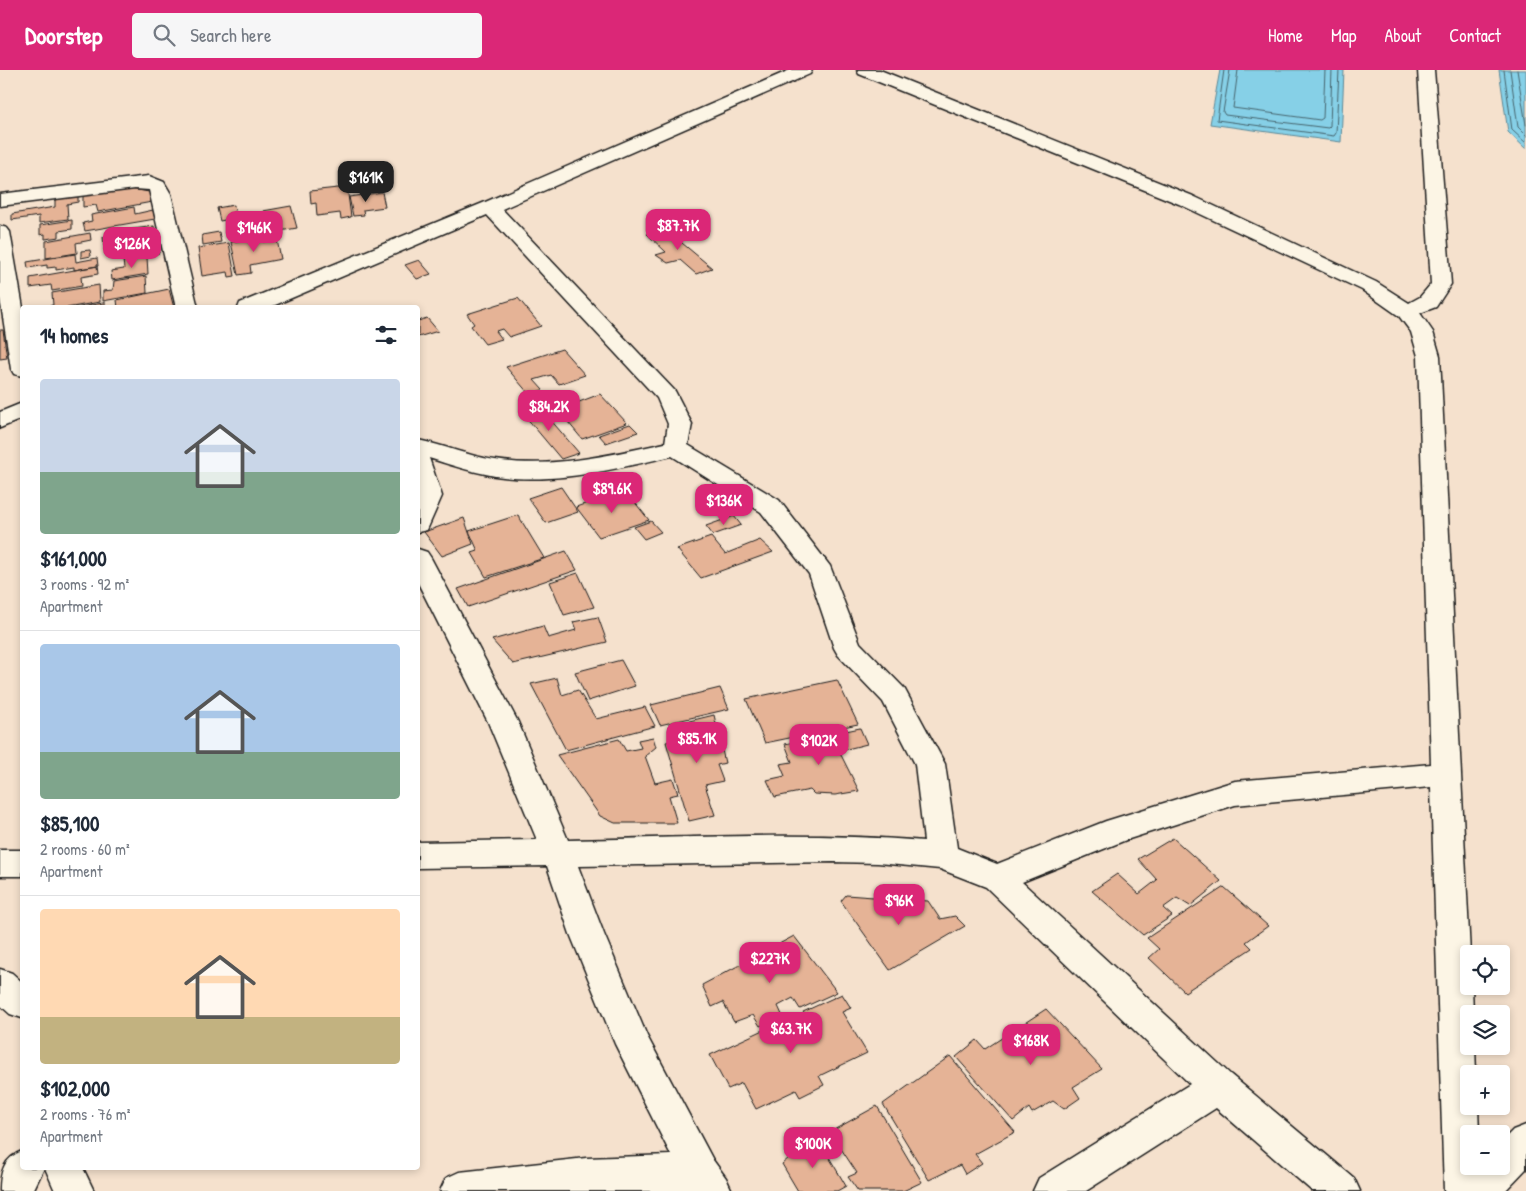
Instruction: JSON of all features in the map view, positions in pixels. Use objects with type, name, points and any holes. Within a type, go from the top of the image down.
[{"type":"street","points":[[270,303],[804,70]]},
{"type":"street","points":[[865,70],[1186,200],[1369,286],[1407,311],[1422,332],[1429,356],[1463,1191]]},
{"type":"street","points":[[1407,311],[1428,302],[1441,284],[1426,70]]},
{"type":"street","points":[[0,200],[135,183],[149,182],[157,186],[161,194],[186,305]]},
{"type":"street","points":[[490,207],[667,396],[680,424],[676,448]]},
{"type":"street","points":[[0,232],[5,294],[20,358]]},
{"type":"street","points":[[0,368],[20,366]]},
{"type":"street","points":[[0,421],[20,411]]},
{"type":"street","points":[[420,449],[495,468],[535,471],[613,463],[676,448],[770,506],[821,572],[848,648],[894,695],[930,764],[942,856]]},
{"type":"street","points":[[420,466],[430,496],[420,519]]},
{"type":"street","points":[[420,562],[502,722],[558,853],[587,934],[632,1044],[707,1182]]},
{"type":"street","points":[[997,878],[1117,830],[1235,793],[1446,774]]},
{"type":"street","points":[[420,855],[833,849],[878,850],[942,856],[997,878],[1218,1087],[1341,1191]]},
{"type":"street","points":[[0,863],[20,863]]},
{"type":"street","points":[[0,984],[20,1001]]},
{"type":"street","points":[[1052,1191],[1218,1087]]},
{"type":"street","points":[[1479,1191],[1526,1143]]},
{"type":"street","points":[[12,1191],[24,1170]]},
{"type":"street","points":[[65,1170],[75,1191]]},
{"type":"street","points":[[459,1191],[586,1176],[707,1182]]},
{"type":"water","points":[[1220,70],[1344,70],[1341,142],[1210,124]]},
{"type":"water","points":[[1499,70],[1526,70],[1526,149],[1508,132]]},
{"type":"building","points":[[347,187],[351,217],[341,219],[340,213],[317,216],[316,203],[311,204],[310,191]]},
{"type":"building","points":[[132,189],[149,192],[152,202],[98,212],[96,205],[83,207],[83,195]]},
{"type":"building","points":[[382,192],[385,207],[363,210],[364,215],[353,216],[349,197]]},
{"type":"building","points":[[78,195],[78,202],[67,204],[68,219],[39,223],[39,216],[12,220],[12,214],[55,207],[55,199]]},
{"type":"building","points":[[234,205],[236,218],[220,221],[217,208]]},
{"type":"building","points":[[291,206],[297,228],[245,237],[241,217]]},
{"type":"building","points":[[134,207],[135,214],[153,210],[155,219],[85,231],[83,223],[92,221],[91,215]]},
{"type":"building","points":[[72,220],[72,229],[59,231],[59,237],[45,239],[45,234],[40,235],[40,225]]},
{"type":"building","points":[[154,226],[155,237],[104,246],[103,237],[115,235],[115,232]]},
{"type":"building","points":[[664,228],[712,268],[696,274],[680,260],[668,263],[656,255],[666,252],[647,234]]},
{"type":"building","points":[[219,232],[221,242],[203,245],[202,235]]},
{"type":"building","points":[[90,233],[91,240],[76,243],[77,253],[46,258],[46,241]]},
{"type":"building","points":[[262,237],[263,242],[277,240],[281,259],[250,265],[251,273],[238,275],[231,242]]},
{"type":"building","points":[[158,239],[159,253],[120,259],[120,254],[107,256],[106,247]]},
{"type":"building","points":[[229,243],[235,276],[229,277],[228,272],[202,276],[198,248]]},
{"type":"building","points":[[90,250],[91,256],[81,258],[81,251]]},
{"type":"building","points":[[75,254],[76,262],[97,258],[98,266],[74,270],[74,267],[56,270],[56,267],[47,268],[47,265],[28,268],[27,262]]},
{"type":"building","points":[[147,257],[148,274],[112,280],[111,271],[124,269],[123,260]]},
{"type":"building","points":[[419,260],[431,274],[417,279],[405,265]]},
{"type":"building","points":[[97,266],[98,274],[81,277],[82,286],[52,291],[51,285],[30,288],[30,278]]},
{"type":"building","points":[[146,276],[147,293],[103,301],[103,291],[113,290],[114,281]]},
{"type":"building","points":[[99,285],[100,302],[83,305],[53,305],[52,293]]},
{"type":"building","points":[[169,289],[173,305],[118,305],[117,300]]},
{"type":"building","points":[[518,298],[541,326],[509,337],[502,329],[496,331],[502,339],[485,344],[471,326],[474,324],[467,314]]},
{"type":"building","points":[[105,302],[105,305],[92,305]]},
{"type":"building","points":[[427,318],[438,331],[420,336],[420,320]]},
{"type":"building","points":[[0,330],[3,330],[7,358],[0,359]]},
{"type":"building","points":[[562,349],[585,375],[559,384],[551,375],[534,380],[543,390],[529,394],[506,367]]},
{"type":"building","points":[[600,394],[627,423],[582,439],[558,410]]},
{"type":"building","points":[[537,404],[579,453],[561,459],[520,410]]},
{"type":"building","points":[[630,424],[638,432],[606,443],[599,435]]},
{"type":"building","points":[[561,487],[578,512],[546,523],[528,498]]},
{"type":"building","points":[[625,490],[649,520],[599,537],[576,507]]},
{"type":"building","points":[[518,515],[544,558],[486,577],[472,553],[478,551],[469,531]]},
{"type":"building","points":[[734,516],[741,525],[713,535],[706,526]]},
{"type":"building","points":[[464,518],[473,544],[442,556],[424,532]]},
{"type":"building","points":[[651,521],[661,532],[644,539],[634,527]]},
{"type":"building","points":[[711,537],[725,554],[760,540],[773,552],[701,578],[677,549]]},
{"type":"building","points":[[566,551],[577,570],[468,607],[458,589]]},
{"type":"building","points":[[578,573],[594,607],[564,615],[550,582]]},
{"type":"building","points":[[598,617],[607,642],[513,664],[492,640],[543,626],[548,638],[576,630],[573,622]]},
{"type":"building","points":[[621,660],[635,686],[588,701],[575,672]]},
{"type":"building","points":[[557,678],[562,695],[578,690],[596,719],[645,707],[655,726],[566,750],[531,684]]},
{"type":"building","points":[[837,680],[858,724],[765,743],[746,699]]},
{"type":"building","points":[[720,688],[729,709],[660,725],[651,705]]},
{"type":"building","points":[[714,715],[725,763],[717,765],[723,781],[705,785],[715,815],[689,821],[666,742],[681,739],[677,724]]},
{"type":"building","points":[[860,728],[867,744],[839,751],[859,791],[835,795],[814,794],[810,790],[775,797],[767,780],[785,776],[780,764],[792,762],[785,744]]},
{"type":"building","points":[[653,737],[656,747],[645,756],[655,783],[673,779],[678,794],[669,796],[677,823],[615,823],[600,816],[557,755],[619,739],[626,751],[641,748],[638,740]]},
{"type":"building","points":[[1173,838],[1221,881],[1190,906],[1177,898],[1163,908],[1172,916],[1143,935],[1092,891],[1117,874],[1139,894],[1157,880],[1138,859]]},
{"type":"building","points":[[1224,887],[1268,926],[1246,942],[1252,948],[1185,992],[1149,958],[1159,949],[1147,938]]},
{"type":"building","points":[[846,895],[928,901],[940,919],[955,916],[965,926],[890,970],[841,901]]},
{"type":"building","points":[[794,936],[837,992],[800,1009],[793,998],[778,1006],[783,1017],[760,1026],[753,1015],[734,1022],[723,1002],[712,1007],[702,985]]},
{"type":"building","points":[[842,994],[851,1008],[842,1012],[867,1053],[819,1076],[824,1085],[800,1097],[796,1090],[756,1109],[742,1083],[728,1089],[710,1055],[785,1020],[790,1028],[808,1020],[803,1012]]},
{"type":"building","points":[[1046,1009],[1102,1069],[1073,1087],[1080,1098],[1064,1109],[1053,1101],[1032,1113],[1029,1108],[1013,1121],[956,1057],[977,1040],[985,1049]]},
{"type":"building","points":[[950,1056],[1015,1132],[975,1154],[982,1163],[965,1174],[960,1165],[929,1180],[883,1104]]},
{"type":"building","points":[[877,1106],[922,1182],[903,1191],[858,1191],[848,1177],[857,1173],[830,1132]]},
{"type":"building","points":[[816,1135],[846,1186],[837,1191],[798,1191],[782,1164]]}]
